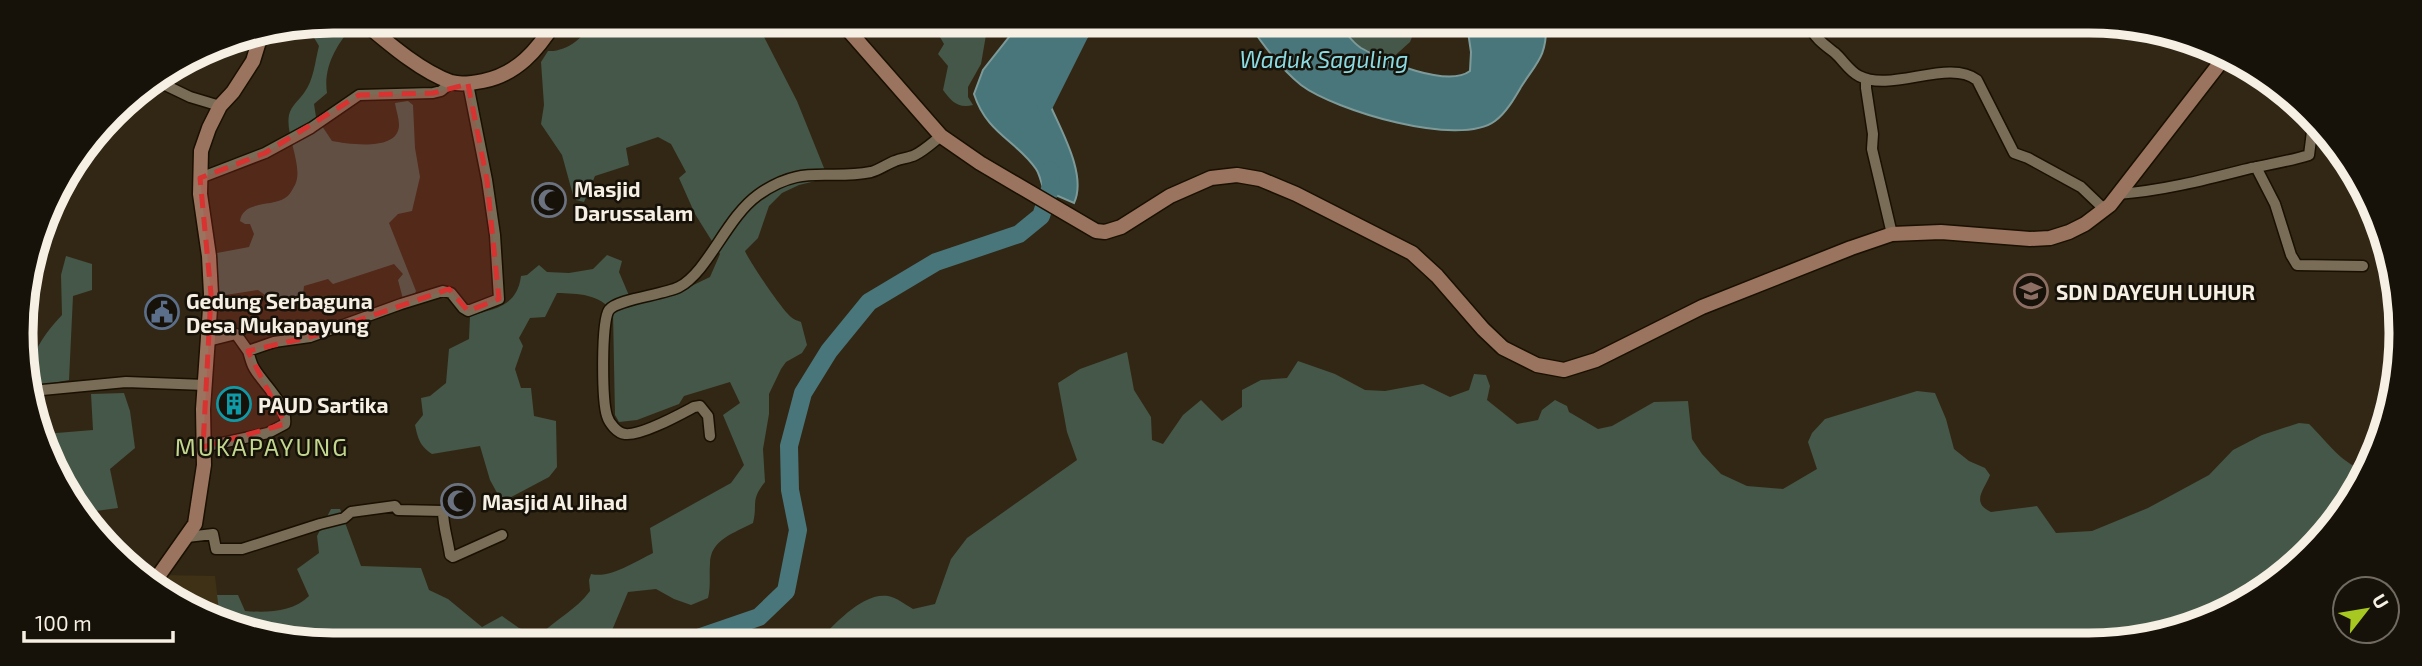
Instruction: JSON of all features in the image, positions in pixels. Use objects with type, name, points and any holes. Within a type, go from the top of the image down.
[{"type":"main road","points":[[377,33],[399,51],[452,82],[468,84],[496,79],[520,67],[548,33]]},
{"type":"main road","points":[[851,33],[941,136],[981,163],[1096,230],[1105,232],[1121,227],[1170,196],[1212,178],[1237,175],[1260,179],[1296,194],[1412,253],[1437,276],[1503,348],[1537,365],[1564,370],[1583,366],[1606,356],[1702,307],[1892,234],[1941,232],[2050,238],[2085,224],[2118,194],[2220,63]]},
{"type":"main road","points":[[158,576],[195,524],[204,465],[205,385],[211,294],[200,178],[201,151],[219,106],[233,92],[253,61],[259,42]]},
{"type":"street","points":[[1814,33],[1851,71],[1866,79],[1886,80],[1949,73],[1971,76],[1977,80],[2014,153],[2081,187],[2104,209]]},
{"type":"street","points":[[1866,79],[1872,149],[1892,234]]},
{"type":"street","points":[[200,178],[265,153],[311,128],[359,95],[433,93],[441,91],[452,82]]},
{"type":"street","points":[[248,351],[274,342],[322,333],[443,291],[451,293],[463,309],[468,311],[499,299],[495,235],[468,84]]},
{"type":"street","points":[[165,85],[219,106]]},
{"type":"street","points":[[2118,194],[2140,193],[2281,164],[2309,155],[2312,133]]},
{"type":"street","points":[[710,436],[708,415],[700,406],[632,434],[621,433],[611,424],[607,416],[603,388],[604,321],[608,311],[616,305],[681,286],[700,267],[739,211],[758,195],[793,176],[871,172],[916,155],[941,136]]},
{"type":"street","points":[[2256,167],[2275,204],[2291,256],[2297,265],[2363,267]]},
{"type":"street","points":[[203,447],[268,433],[285,424],[286,418],[253,368],[248,351],[236,334],[208,341]]},
{"type":"street","points":[[42,390],[126,382],[205,385]]},
{"type":"street","points":[[187,537],[213,534],[216,549],[242,549],[344,518],[351,512],[395,506],[398,510],[443,511],[443,526],[450,555],[453,557],[502,536]]},
{"type":"highlighted area","points":[[468,84],[487,180],[499,299],[468,311],[449,289],[310,337],[248,351],[285,424],[203,447],[211,294],[200,178],[265,153],[359,95],[433,93]]},
{"type":"shaded area","points":[[215,576],[219,610],[183,593],[159,577]]},
{"type":"green space","points":[[347,33],[329,65],[327,93],[314,104],[316,117],[332,141],[372,144],[391,139],[397,134],[399,125],[395,103],[408,101],[413,105],[415,148],[420,177],[412,211],[398,214],[389,223],[416,291],[414,296],[403,299],[398,280],[403,274],[394,264],[333,284],[328,279],[304,286],[303,294],[273,306],[269,298],[258,290],[219,296],[217,253],[249,247],[254,234],[250,224],[240,221],[242,214],[252,207],[285,198],[295,185],[297,169],[288,123],[289,115],[310,82],[319,46],[312,34]]},
{"type":"green space","points":[[585,33],[763,33],[797,101],[828,178],[799,185],[782,193],[769,206],[758,238],[745,251],[781,305],[792,318],[801,322],[807,345],[802,353],[786,362],[769,394],[769,414],[763,449],[765,482],[756,498],[753,523],[725,538],[714,548],[711,555],[708,598],[691,605],[656,589],[628,592],[611,633],[542,633],[590,591],[591,574],[614,572],[653,553],[650,528],[731,483],[744,465],[723,415],[740,403],[730,382],[684,396],[679,404],[637,420],[619,422],[615,415],[613,313],[608,306],[595,298],[557,293],[545,317],[530,318],[519,338],[523,346],[515,369],[521,388],[531,388],[534,416],[556,421],[557,467],[549,477],[502,502],[490,480],[480,446],[432,454],[422,445],[415,425],[423,415],[421,398],[430,396],[446,383],[449,349],[469,339],[470,316],[496,308],[510,300],[519,286],[521,276],[527,275],[539,265],[547,272],[569,273],[593,269],[607,255],[622,261],[619,272],[633,305],[683,290],[710,277],[720,254],[695,214],[679,178],[686,172],[671,144],[658,137],[626,148],[629,165],[595,176],[584,202],[576,200],[562,155],[541,124],[544,105],[541,62],[548,51],[562,49]]},
{"type":"green space","points":[[938,33],[988,33],[981,64],[968,87],[968,97],[973,105],[955,103],[943,90],[948,66],[938,54],[944,44]]},
{"type":"green space","points":[[1347,33],[1414,33],[1410,42],[1390,60],[1359,47]]},
{"type":"green space","points":[[66,256],[92,264],[92,290],[73,296],[69,380],[38,386],[34,355],[38,346],[62,315],[61,275]]},
{"type":"green space","points":[[1127,352],[1134,390],[1151,417],[1152,440],[1163,444],[1183,415],[1201,400],[1222,421],[1242,407],[1242,390],[1261,380],[1287,378],[1298,361],[1335,374],[1365,390],[1385,391],[1423,384],[1450,397],[1469,390],[1474,374],[1486,375],[1490,386],[1487,400],[1517,424],[1538,420],[1542,410],[1555,400],[1567,406],[1569,412],[1598,429],[1612,426],[1654,402],[1688,401],[1692,439],[1721,474],[1747,486],[1783,489],[1817,469],[1808,442],[1812,433],[1825,419],[1917,391],[1935,393],[1954,449],[1969,461],[1985,468],[1990,475],[1981,495],[1981,504],[1991,512],[2037,506],[2056,533],[2092,531],[2148,508],[2209,475],[2233,450],[2262,435],[2299,423],[2309,424],[2343,459],[2357,467],[2338,500],[2314,531],[2287,558],[2256,582],[2204,610],[2167,623],[2128,630],[2089,633],[826,633],[859,604],[878,596],[898,599],[913,609],[935,604],[951,559],[967,538],[1077,460],[1067,432],[1058,383],[1080,369]]},
{"type":"green space","points":[[124,393],[130,411],[135,448],[110,469],[118,508],[92,511],[73,483],[51,433],[93,430],[91,394]]},
{"type":"green space","points":[[331,509],[340,509],[361,566],[421,568],[429,590],[448,599],[482,627],[502,616],[532,633],[333,633],[294,630],[255,623],[219,610],[217,595],[238,595],[245,611],[279,610],[303,601],[309,596],[297,569],[319,553],[317,536]]},
{"type":"water","points":[[1012,33],[1091,33],[1056,68],[1051,107],[1072,154],[1077,180],[1074,203],[1044,190],[1039,174],[1028,159],[986,119],[974,94],[983,70]]},
{"type":"water","name":"Waduk Saguling","points":[[1255,33],[1347,33],[1361,48],[1371,53],[1416,71],[1447,76],[1470,71],[1468,33],[1546,33],[1540,59],[1503,114],[1495,121],[1478,128],[1454,130],[1397,122],[1340,105],[1317,95],[1286,72]]},
{"type":"waterway","points":[[1045,103],[1080,33]]},
{"type":"waterway","points":[[712,633],[759,617],[786,591],[798,530],[790,490],[789,446],[803,393],[829,351],[869,302],[936,262],[1019,234],[1041,216],[1051,186],[1050,170]]},
{"type":"place","name":"Masjid Darussalam","points":[[549,200]]},
{"type":"place","name":"SDN DAYEUH LUHUR","points":[[2031,291]]},
{"type":"place","name":"Gedung Serbaguna Desa Mukapayung","points":[[162,312]]},
{"type":"place","name":"PAUD Sartika","points":[[234,404]]},
{"type":"place","name":"Masjid Al Jihad","points":[[458,501]]},
{"type":"district","name":"MUKAPAYUNG","points":[[262,446]]}]
